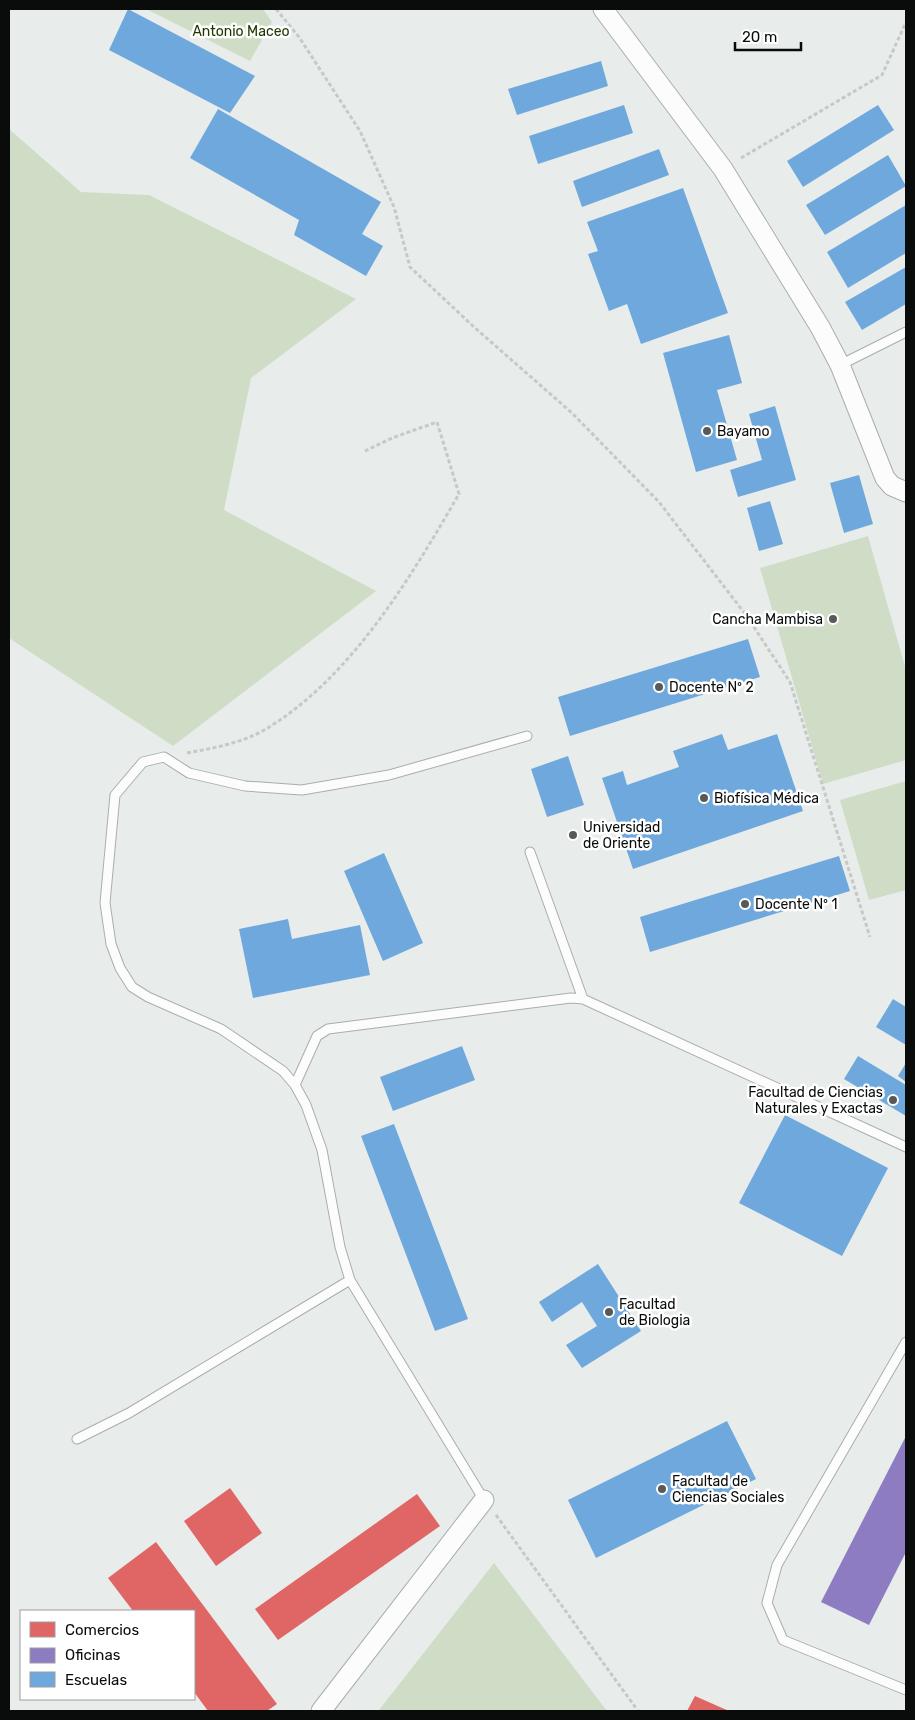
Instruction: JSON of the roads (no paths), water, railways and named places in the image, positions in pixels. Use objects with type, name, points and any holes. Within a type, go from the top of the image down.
[{"type":"street","points":[[602,9],[723,169],[820,327],[840,365],[885,478],[892,486],[906,492]]},
{"type":"street","points":[[321,1711],[484,1500]]},
{"type":"lane","points":[[840,365],[906,332]]},
{"type":"lane","points":[[484,1500],[350,1280],[340,1247],[322,1150],[306,1105],[295,1085],[283,1071],[221,1029],[148,997],[132,987],[120,968],[111,944],[105,903],[115,795],[143,762],[164,758],[189,773],[245,786],[302,790],[389,775],[527,736]]},
{"type":"lane","points":[[530,852],[582,999]]},
{"type":"lane","points":[[295,1085],[317,1036],[328,1029],[571,998],[582,999],[906,1147]]},
{"type":"lane","points":[[77,1440],[129,1413],[350,1280]]},
{"type":"lane","points":[[906,1342],[777,1565],[766,1603],[783,1640],[906,1690]]},
{"type":"place","name":"Bayamo","points":[[707,431]]},
{"type":"place","name":"Cancha Mambisa","points":[[833,619]]},
{"type":"place","name":"Docente Nº 2","points":[[659,687]]},
{"type":"place","name":"Biofísica Médica","points":[[704,798]]},
{"type":"place","name":"Universidad de Oriente","points":[[573,835]]},
{"type":"place","name":"Docente Nº 1","points":[[745,904]]},
{"type":"place","name":"Facultad de Ciencias Naturales y Exactas","points":[[893,1100]]},
{"type":"place","name":"Facultad de Biologia","points":[[609,1312]]},
{"type":"place","name":"Facultad de Ciencias Sociales","points":[[662,1489]]},
{"type":"park label","name":"Antonio Maceo","points":[[241,31]]}]
